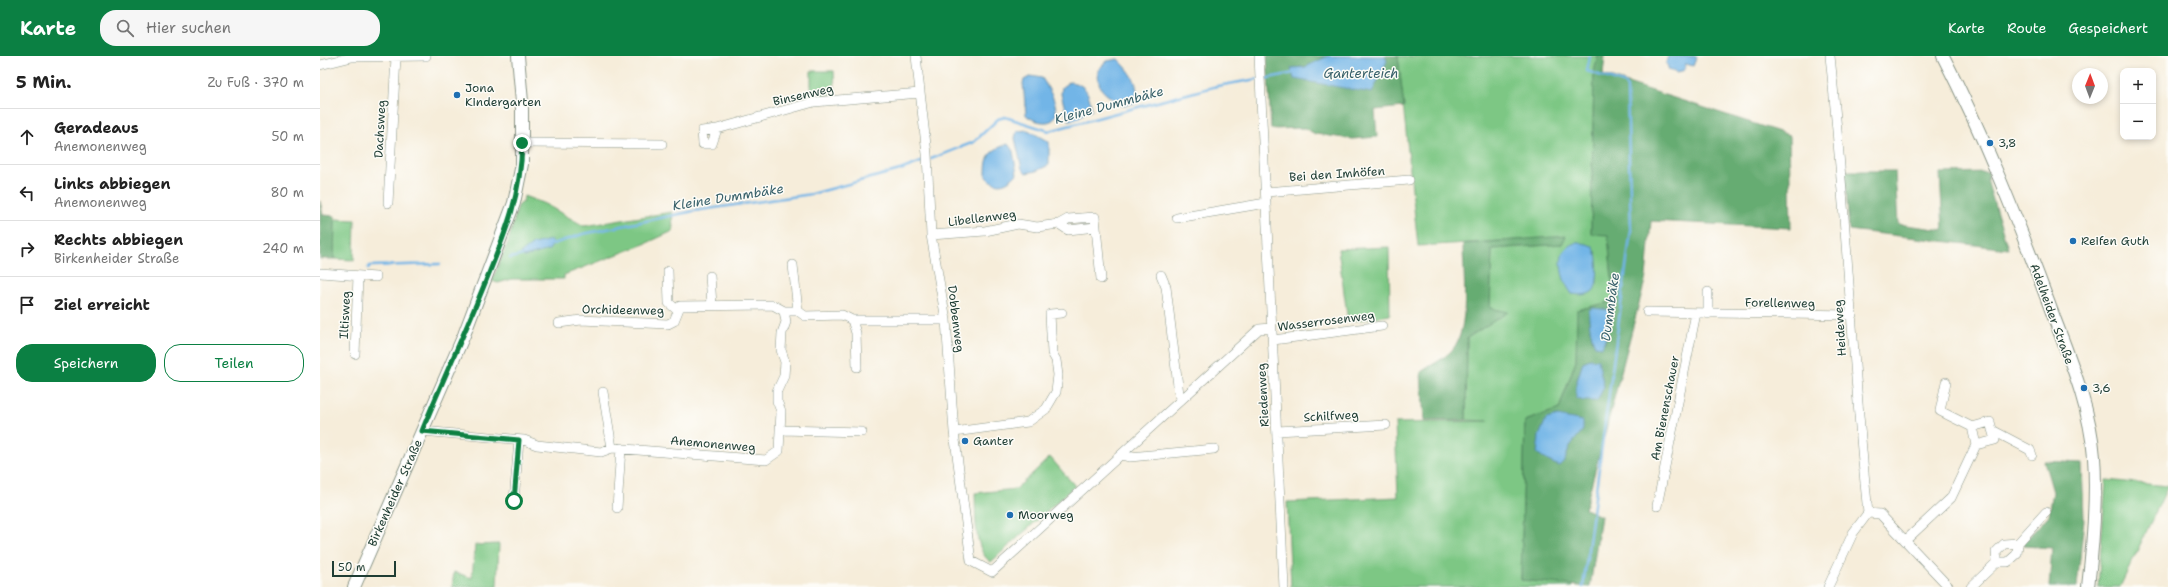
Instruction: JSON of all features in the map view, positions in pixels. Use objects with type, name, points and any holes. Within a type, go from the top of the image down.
[{"type":"street","name":"Dachsweg","points":[[388,203],[396,56]]},
{"type":"street","points":[[320,65],[341,58],[426,56]]},
{"type":"street","name":"Birkenheider Straße","points":[[354,587],[464,335],[517,195],[522,164],[522,102],[518,56]]},
{"type":"street","name":"Dobbenweg","points":[[916,56],[927,154],[931,235],[946,320],[954,432],[971,560],[992,572],[1046,526],[1121,455]]},
{"type":"street","name":"Riedenweg","points":[[1259,56],[1284,587]]},
{"type":"street","name":"Heideweg","points":[[1830,56],[1868,512]]},
{"type":"street","name":"Adelheider Straße","points":[[1943,56],[1962,94],[2012,206],[2085,403],[2094,456],[2094,527],[2088,587]]},
{"type":"street","name":"Binsenweg","points":[[717,129],[814,102],[920,93]]},
{"type":"street","points":[[522,143],[662,144]]},
{"type":"street","name":"Bei den Imhöfen","points":[[1266,192],[1409,180]]},
{"type":"street","points":[[1177,218],[1266,203]]},
{"type":"street","name":"Libellenweg","points":[[931,235],[985,231],[1018,224],[1037,227],[1059,224],[1068,219],[1095,217],[1101,279]]},
{"type":"street","points":[[792,265],[798,311]]},
{"type":"street","name":"Orchideenweg","points":[[668,271],[669,303],[677,310]]},
{"type":"street","name":"Iltisweg","points":[[320,273],[376,277]]},
{"type":"street","points":[[1161,274],[1166,287],[1179,394],[1183,398]]},
{"type":"street","name":"Iltisweg","points":[[355,354],[358,276]]},
{"type":"street","points":[[710,276],[712,305]]},
{"type":"street","points":[[1708,292],[1708,314]]},
{"type":"street","name":"Orchideenweg","points":[[559,323],[582,320],[668,324],[674,321],[677,310],[680,306],[712,305],[773,305],[784,311],[798,311],[805,316],[842,315],[852,320],[946,320]]},
{"type":"street","name":"Anemonenweg","points":[[422,431],[519,440],[537,445],[601,452],[616,448],[766,460],[779,451],[781,411],[777,401],[777,391],[784,376],[785,362],[782,350],[782,333],[786,322],[784,311]]},
{"type":"street","name":"Forellenweg","points":[[1647,312],[1852,316]]},
{"type":"street","points":[[954,432],[1028,422],[1046,410],[1056,392],[1058,375],[1056,360],[1052,354],[1050,314],[1062,313]]},
{"type":"street","name":"Am Bienenschauer","points":[[1657,506],[1696,314]]},
{"type":"street","points":[[852,320],[856,333],[857,367]]},
{"type":"street","name":"Wasserrosenweg","points":[[1273,340],[1382,326]]},
{"type":"street","points":[[1121,455],[1259,329],[1272,328]]},
{"type":"street","points":[[1946,382],[1940,411],[1972,427],[1990,422],[1995,440],[1976,445]]},
{"type":"street","points":[[603,392],[616,448],[617,508]]},
{"type":"street","name":"Schilfweg","points":[[1277,431],[1386,425]]},
{"type":"street","points":[[1906,540],[1951,498],[1976,445],[1972,427]]},
{"type":"street","points":[[781,430],[862,432]]},
{"type":"street","points":[[1992,430],[2030,450],[2032,455]]},
{"type":"street","points":[[514,501],[519,440]]},
{"type":"street","points":[[1121,455],[1130,457],[1214,449]]},
{"type":"street","points":[[1828,587],[1853,533],[1868,512],[1880,514],[1949,587]]},
{"type":"street","points":[[1971,587],[1997,562],[2008,562],[2017,554],[2018,543],[2046,512]]},
{"type":"street","points":[[1997,562],[1996,552],[2004,544],[2018,543]]},
{"type":"green space","points":[[1267,56],[1328,56],[1305,67],[1292,68],[1387,61],[1385,56],[1398,56],[1404,107],[1375,110],[1377,137],[1352,139],[1315,134],[1305,128],[1271,129]]},
{"type":"green space","points":[[1398,56],[1598,56],[1594,72],[1591,234],[1608,234],[1614,301],[1578,310],[1576,360],[1559,409],[1525,421],[1521,580],[1573,584],[1573,587],[1291,587],[1287,502],[1398,497],[1395,423],[1489,421],[1466,420],[1467,338],[1507,312],[1490,308],[1492,249],[1562,244],[1565,237],[1418,246]],"holes":[[[1596,251],[1597,284],[1572,294],[1565,282]]]},
{"type":"green space","points":[[1598,56],[1605,56],[1603,75],[1789,135],[1791,228],[1651,221],[1646,277],[1585,509],[1601,516],[1590,587],[1521,580],[1525,421],[1559,409],[1576,360],[1577,310],[1614,301],[1608,235],[1591,234],[1594,72]],"holes":[[[1611,310],[1605,342],[1592,340],[1592,328]],[[1590,359],[1601,374],[1604,387],[1599,396],[1576,384],[1583,362]],[[1543,428],[1583,430],[1570,446],[1565,460],[1539,436]]]},
{"type":"green space","points":[[811,71],[834,71],[835,94],[811,96]]},
{"type":"green space","points":[[1845,171],[1895,171],[1898,224],[1943,230],[1940,173],[1989,172],[1987,180],[2008,249],[1849,230]]},
{"type":"green space","points":[[524,196],[545,204],[584,226],[672,212],[673,231],[647,243],[564,275],[564,279],[512,279],[498,283],[492,281],[508,242],[518,206],[523,202]]},
{"type":"green space","points":[[320,201],[323,215],[335,216],[334,259],[320,259]]},
{"type":"green space","points":[[335,219],[355,220],[354,260],[334,259]]},
{"type":"green space","points":[[1566,236],[1562,244],[1492,249],[1490,308],[1508,312],[1467,338],[1466,420],[1424,421],[1421,372],[1452,350],[1458,341],[1462,329],[1465,300],[1463,244]]},
{"type":"green space","points":[[1389,247],[1390,315],[1348,322],[1338,249]]},
{"type":"green space","name":"Moorweg","points":[[1050,457],[1075,486],[991,562],[985,557],[978,540],[975,493],[1016,489]]},
{"type":"green space","points":[[2044,461],[2082,463],[2084,519],[2077,587],[2049,587],[2052,548],[2024,546],[2025,541],[2049,515],[2053,492]]},
{"type":"green space","points":[[2106,480],[2168,486],[2120,587],[2098,587]]},
{"type":"green space","points":[[499,544],[497,587],[452,587],[454,572],[472,578],[475,545]]},
{"type":"water","name":"Ganterteich","points":[[1328,56],[1385,56],[1387,61],[1372,93],[1294,79],[1291,68],[1305,67]]},
{"type":"water","points":[[1668,56],[1697,56],[1693,66],[1686,64],[1684,70],[1677,73],[1669,70],[1666,62]]},
{"type":"water","points":[[1118,59],[1131,74],[1137,90],[1135,103],[1122,106],[1104,92],[1099,84],[1098,78],[1098,70],[1107,61]]},
{"type":"water","points":[[1031,76],[1042,78],[1055,104],[1055,117],[1048,122],[1034,120],[1026,115],[1023,83],[1024,80]]},
{"type":"water","points":[[1069,82],[1080,85],[1086,91],[1090,99],[1092,110],[1085,112],[1082,116],[1074,120],[1068,120],[1061,94],[1062,87]]},
{"type":"water","points":[[1028,130],[1049,142],[1049,165],[1036,171],[1026,173],[1022,169],[1015,138],[1017,131]]},
{"type":"water","points":[[1008,144],[1013,151],[1017,174],[1005,183],[994,183],[986,177],[988,159],[992,152],[996,149]]},
{"type":"water","points":[[551,240],[553,244],[549,250],[524,257],[521,253],[533,244]]},
{"type":"water","points":[[1575,243],[1591,246],[1595,250],[1597,276],[1595,288],[1591,293],[1580,295],[1572,294],[1562,274],[1561,259],[1568,247]]},
{"type":"water","points":[[1593,308],[1611,310],[1607,334],[1602,347],[1595,346],[1591,333],[1589,310]]},
{"type":"water","points":[[1590,359],[1598,360],[1604,387],[1597,401],[1583,401],[1576,398],[1576,384],[1583,362]]},
{"type":"water","points":[[1558,416],[1583,421],[1583,430],[1570,446],[1565,460],[1559,466],[1548,461],[1537,453],[1539,436],[1546,419]]},
{"type":"waterway","name":"Dummbäke","points":[[1583,587],[1631,230],[1627,88],[1626,84],[1587,71],[1590,56]]},
{"type":"waterway","name":"Kleine Dummbäke","points":[[1263,79],[1294,73]]},
{"type":"waterway","name":"Kleine Dummbäke","points":[[931,159],[974,142],[998,119],[1005,117],[1049,131],[1217,86],[1257,79]]},
{"type":"waterway","name":"Kleine Dummbäke","points":[[550,245],[583,234],[694,211],[812,194],[900,170],[924,161]]},
{"type":"waterway","points":[[510,258],[523,255]]},
{"type":"waterway","points":[[368,268],[370,266],[440,264]]},
{"type":"place","name":"Jona Kindergarten","points":[[457,95]]},
{"type":"place","name":"3,8","points":[[1990,143]]},
{"type":"place","name":"Reifen Guth","points":[[2073,241]]},
{"type":"place","name":"3,6","points":[[2084,388]]},
{"type":"place","name":"Ganter","points":[[965,441]]},
{"type":"place","name":"Moorweg","points":[[1010,515]]},
{"type":"route","points":[[514,501],[519,440],[422,431],[464,335],[505,230],[517,195],[522,164],[522,143]]}]
